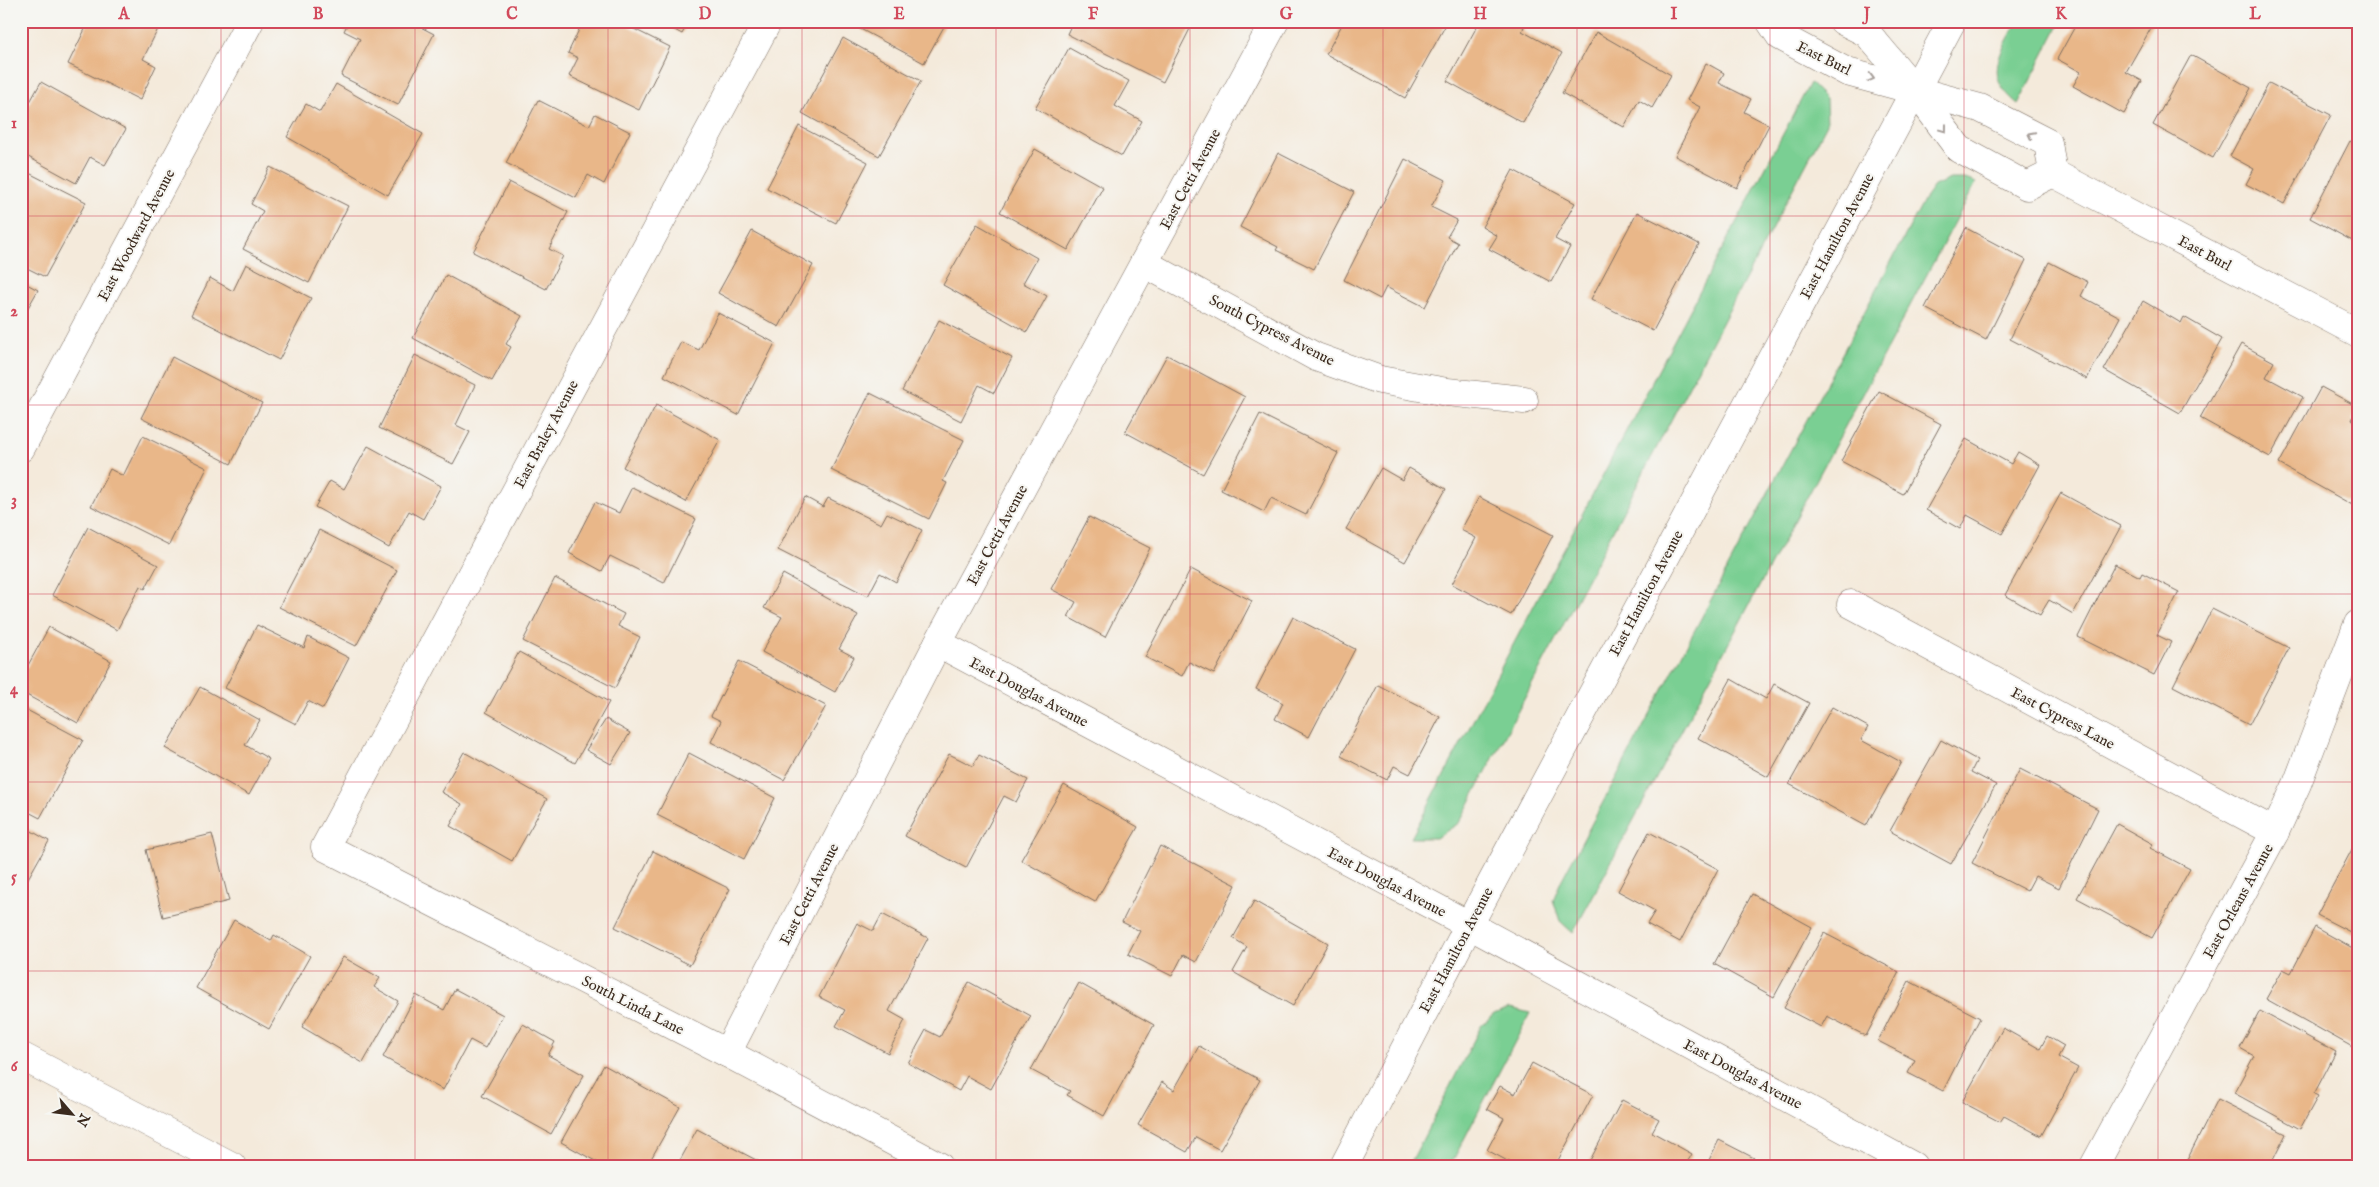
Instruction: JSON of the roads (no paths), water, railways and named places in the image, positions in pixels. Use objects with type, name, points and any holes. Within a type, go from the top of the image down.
[{"type":"street","name":"East Woodward Avenue","points":[[21,448],[250,21]]},
{"type":"street","name":"East Braley Avenue","points":[[325,847],[768,21]]},
{"type":"street","name":"East Cetti Avenue","points":[[726,1053],[938,644],[1275,21]]},
{"type":"street","name":"East Burl","points":[[1770,21],[1780,36],[1847,72],[1980,108],[2048,144],[2053,173],[2358,333]]},
{"type":"street","points":[[1843,21],[1867,33],[1915,90],[1959,149],[2027,186],[2053,173]]},
{"type":"street","name":"East Hamilton Avenue","points":[[1344,1166],[1469,925],[1952,21]]},
{"type":"street","name":"South Cypress Avenue","points":[[1144,263],[1316,356],[1380,380],[1448,392],[1524,400]]},
{"type":"street","name":"East Cypress Lane","points":[[1850,604],[2276,832]]},
{"type":"street","name":"East Orleans Avenue","points":[[2094,1166],[2276,832],[2297,784],[2358,624]]},
{"type":"street","name":"East Douglas Avenue","points":[[938,644],[1469,925],[1913,1166]]},
{"type":"street","name":"South Linda Lane","points":[[325,847],[726,1053],[939,1166]]},
{"type":"street","points":[[21,1056],[232,1166]]}]
